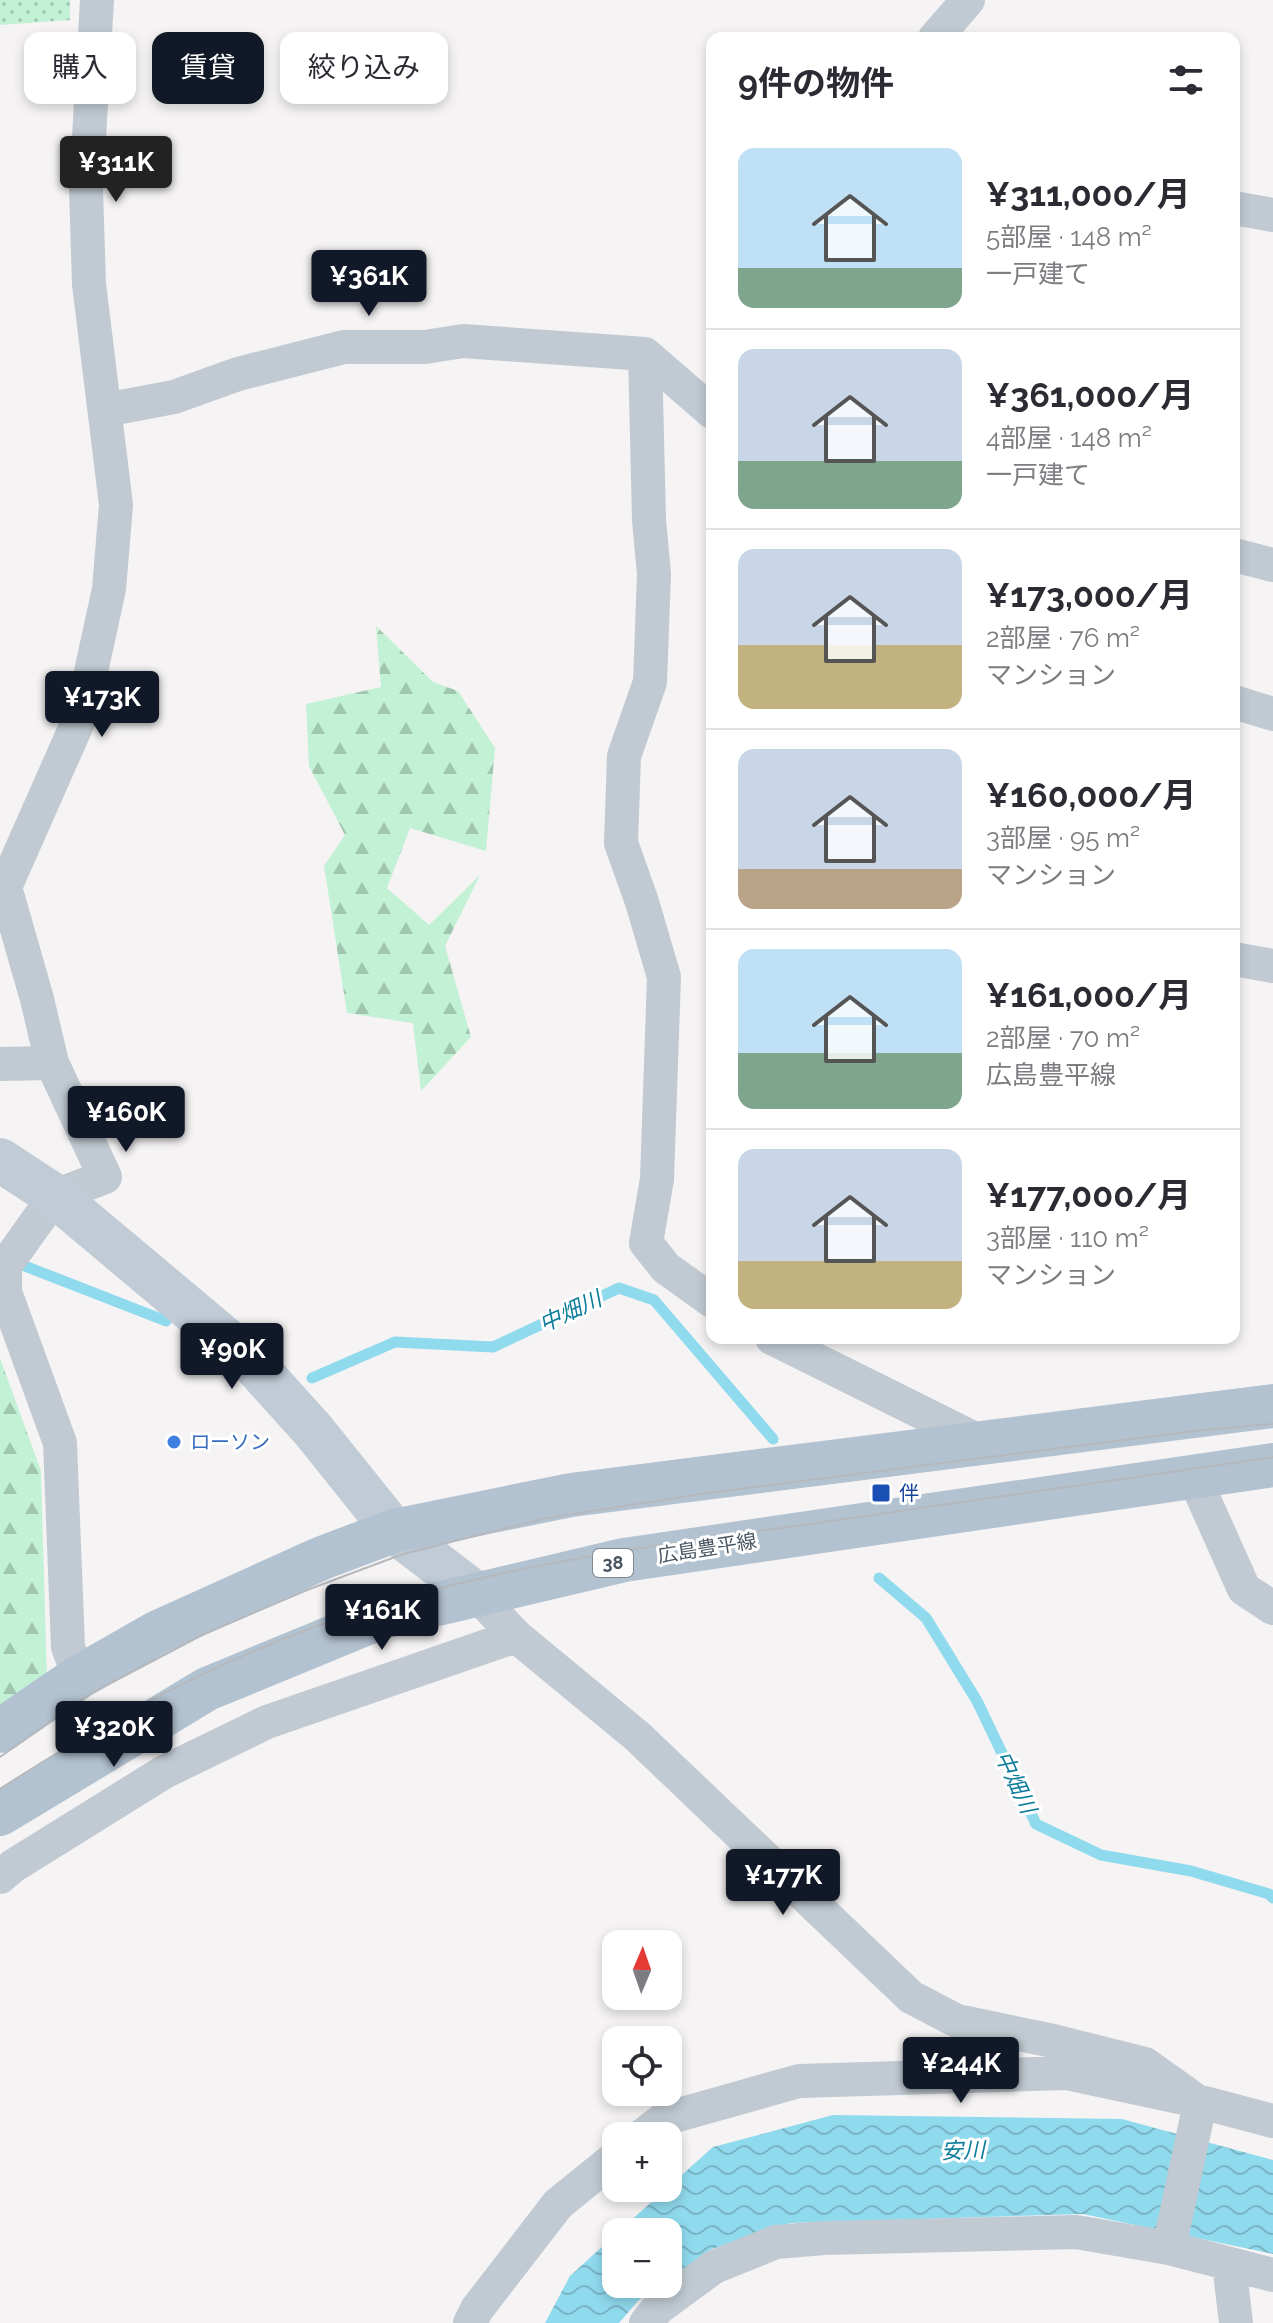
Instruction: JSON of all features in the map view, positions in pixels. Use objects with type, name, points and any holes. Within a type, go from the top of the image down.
[{"type":"main road","points":[[0,1731],[79,1677],[156,1633],[322,1558],[394,1531],[571,1495],[1273,1406]]},
{"type":"main road","name":"広島豊平線","points":[[0,1814],[207,1689],[382,1617],[624,1560],[1273,1465]]},
{"type":"street","points":[[79,1677],[68,1647],[60,1443],[5,1292],[5,1266],[55,1196],[105,1177],[52,1063],[5,887],[82,713],[109,589],[116,505],[89,284],[86,189],[97,0]]},
{"type":"street","points":[[940,32],[968,0]]},
{"type":"street","points":[[1240,209],[1273,215]]},
{"type":"street","points":[[105,410],[174,397],[238,374],[344,347],[425,347],[463,341],[645,354],[706,407]]},
{"type":"street","points":[[645,354],[649,520],[654,574],[650,682],[624,756],[621,843],[664,977],[657,1179],[646,1243],[666,1268],[706,1297]]},
{"type":"street","points":[[1240,557],[1273,565]]},
{"type":"street","points":[[1240,704],[1273,714]]},
{"type":"street","points":[[1240,960],[1273,966]]},
{"type":"street","points":[[0,1064],[52,1063]]},
{"type":"street","points":[[0,1160],[55,1196],[248,1358],[313,1430],[394,1531],[476,1594],[516,1636],[637,1736],[911,1997],[957,2021],[1145,2064],[1198,2107]]},
{"type":"street","points":[[784,1344],[983,1443]]},
{"type":"street","points":[[1193,1475],[1244,1589],[1273,1608]]},
{"type":"street","points":[[0,1877],[164,1772],[267,1722],[516,1636]]},
{"type":"street","points":[[660,2122],[799,2081],[1066,2073],[1198,2107],[1273,2121]]},
{"type":"street","points":[[1171,2240],[1198,2107]]},
{"type":"street","points":[[470,2323],[477,2309],[558,2204],[602,2168]]},
{"type":"street","points":[[646,2323],[658,2308],[714,2267],[776,2242],[824,2238],[1076,2232],[1171,2240],[1229,2264],[1273,2275]]},
{"type":"street","points":[[1229,2264],[1236,2323]]},
{"type":"green space","points":[[0,0],[70,0],[70,20],[0,25]]},
{"type":"green space","points":[[376,626],[433,682],[458,691],[495,748],[486,851],[410,828],[387,888],[429,925],[480,875],[445,946],[471,1037],[421,1091],[413,1023],[347,1013],[324,866],[345,835],[309,766],[306,704],[381,687]]},
{"type":"green space","points":[[0,1358],[41,1471],[47,1680],[0,1712]]},
{"type":"water","name":"安川","points":[[833,2115],[1122,2119],[1273,2160],[1273,2254],[1083,2214],[791,2223],[712,2249],[682,2270],[682,2218],[634,2218],[652,2202],[682,2202],[682,2175],[713,2147]]},
{"type":"water","points":[[602,2247],[602,2298],[642,2298],[619,2323],[545,2323],[570,2276]]},
{"type":"waterway","name":"中畑川","points":[[12,1261],[166,1321]]},
{"type":"waterway","name":"中畑川","points":[[312,1378],[395,1342],[493,1347],[619,1288],[654,1300],[773,1439]]},
{"type":"waterway","name":"中畑川","points":[[879,1578],[926,1618],[977,1701],[1036,1824],[1101,1855],[1191,1871],[1269,1894],[1273,1898]]},
{"type":"tram line","points":[[0,1757],[90,1694],[202,1635],[307,1590],[403,1554],[547,1518],[708,1493],[1202,1430],[1273,1424]]},
{"type":"tram line","points":[[0,1789],[116,1719],[237,1659],[320,1625],[442,1588],[503,1573],[628,1550],[1273,1457]]},
{"type":"place","name":"ローソン","points":[[174,1442]]},
{"type":"place","name":"伴","points":[[881,1493]]}]
